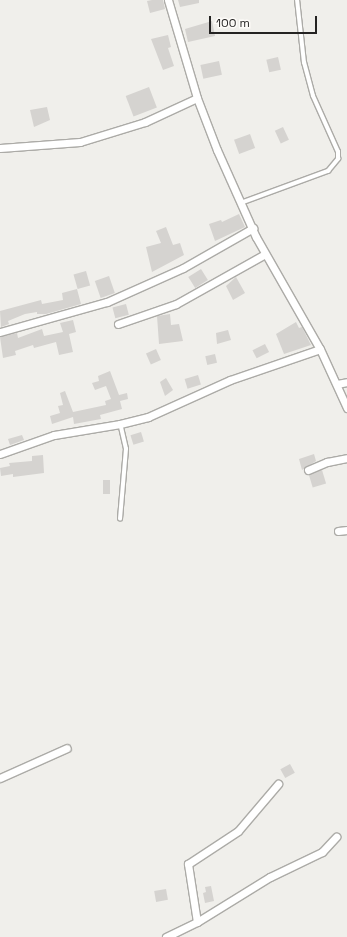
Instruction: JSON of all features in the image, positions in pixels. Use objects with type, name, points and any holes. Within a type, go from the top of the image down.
[{"type":"street","points":[[168,0],[197,98],[241,203],[265,254],[320,349],[347,408]]},
{"type":"street","points":[[0,148],[80,142],[145,122],[197,98]]},
{"type":"street","points":[[0,332],[107,302],[183,268],[252,228]]},
{"type":"street","points":[[118,324],[176,304],[265,254]]},
{"type":"street","points":[[0,454],[54,435],[120,424],[148,417],[230,380],[320,349]]},
{"type":"street","points":[[337,384],[347,382]]},
{"type":"street","points":[[308,470],[327,462],[347,458]]},
{"type":"street","points":[[338,531],[347,530]]},
{"type":"street","points":[[0,778],[67,748]]},
{"type":"street","points":[[197,922],[188,864],[238,831],[278,784]]},
{"type":"street","points":[[166,937],[197,922],[270,877],[322,852],[336,837]]},
{"type":"lane","points":[[241,203],[328,171],[338,159],[338,152],[313,96],[304,63],[297,0]]},
{"type":"lane","points":[[120,424],[126,449],[120,519]]},
{"type":"building","points":[[163,0],[165,9],[150,13],[147,1]]},
{"type":"building","points":[[178,0],[199,0],[199,3],[180,7]]},
{"type":"building","points":[[212,21],[215,36],[188,42],[185,29]]},
{"type":"building","points":[[168,35],[171,47],[168,48],[174,66],[163,70],[151,39]]},
{"type":"building","points":[[278,57],[281,70],[269,72],[266,60]]},
{"type":"building","points":[[219,61],[222,75],[203,79],[200,65]]},
{"type":"building","points":[[149,87],[157,108],[134,116],[126,96]]},
{"type":"building","points":[[47,107],[50,120],[34,127],[30,110]]},
{"type":"building","points":[[283,127],[289,140],[281,143],[275,131]]},
{"type":"building","points":[[250,134],[255,148],[239,154],[234,140]]},
{"type":"building","points":[[239,214],[245,227],[215,241],[209,224],[221,220],[222,222]]},
{"type":"building","points":[[166,227],[173,245],[180,243],[184,255],[152,272],[146,247],[161,243],[156,231]]},
{"type":"building","points":[[201,269],[208,280],[195,288],[188,277]]},
{"type":"building","points":[[86,271],[90,285],[78,289],[74,275]]},
{"type":"building","points":[[109,276],[115,293],[101,298],[95,281]]},
{"type":"building","points":[[236,277],[245,293],[233,300],[226,286]]},
{"type":"building","points":[[77,289],[81,304],[46,314],[37,314],[37,312],[25,314],[8,321],[9,324],[1,327],[0,311],[41,300],[42,304],[63,300],[62,293]]},
{"type":"building","points":[[126,304],[129,315],[115,318],[112,308]]},
{"type":"building","points":[[170,314],[171,325],[179,324],[183,341],[159,344],[157,316]]},
{"type":"building","points":[[73,320],[76,332],[69,334],[73,352],[59,355],[56,342],[34,348],[33,345],[15,351],[16,355],[3,358],[0,337],[17,333],[18,338],[42,329],[44,336],[63,332],[60,323]]},
{"type":"building","points":[[296,322],[299,328],[302,327],[311,345],[284,354],[276,334]]},
{"type":"building","points":[[228,330],[231,340],[217,344],[216,333]]},
{"type":"building","points":[[265,344],[269,352],[257,358],[253,350]]},
{"type":"building","points":[[156,349],[161,360],[151,364],[146,353]]},
{"type":"building","points":[[215,354],[217,363],[207,365],[205,356]]},
{"type":"building","points":[[110,371],[119,395],[127,393],[128,399],[120,401],[122,409],[100,415],[101,419],[74,424],[73,417],[52,424],[50,416],[60,413],[58,406],[63,405],[60,393],[65,391],[73,412],[106,405],[105,401],[111,399],[106,386],[95,390],[92,383],[99,381],[98,376]]},
{"type":"building","points":[[198,375],[201,385],[188,389],[185,379]]},
{"type":"building","points":[[166,378],[173,390],[165,396],[160,382]]},
{"type":"building","points":[[141,432],[144,442],[133,445],[130,435]]},
{"type":"building","points":[[22,435],[24,440],[10,445],[8,439]]},
{"type":"building","points":[[314,454],[316,461],[302,470],[299,459]]},
{"type":"building","points":[[43,455],[44,473],[13,477],[13,474],[1,476],[0,468],[10,466],[9,463],[32,461],[32,456]]},
{"type":"building","points":[[322,470],[326,483],[313,487],[309,474]]},
{"type":"building","points":[[103,480],[110,480],[110,494],[103,494]]},
{"type":"building","points":[[290,764],[295,773],[285,778],[280,769]]},
{"type":"building","points":[[211,886],[214,901],[205,903],[203,893],[206,892],[205,887]]},
{"type":"building","points":[[166,889],[168,900],[156,902],[154,891]]}]
